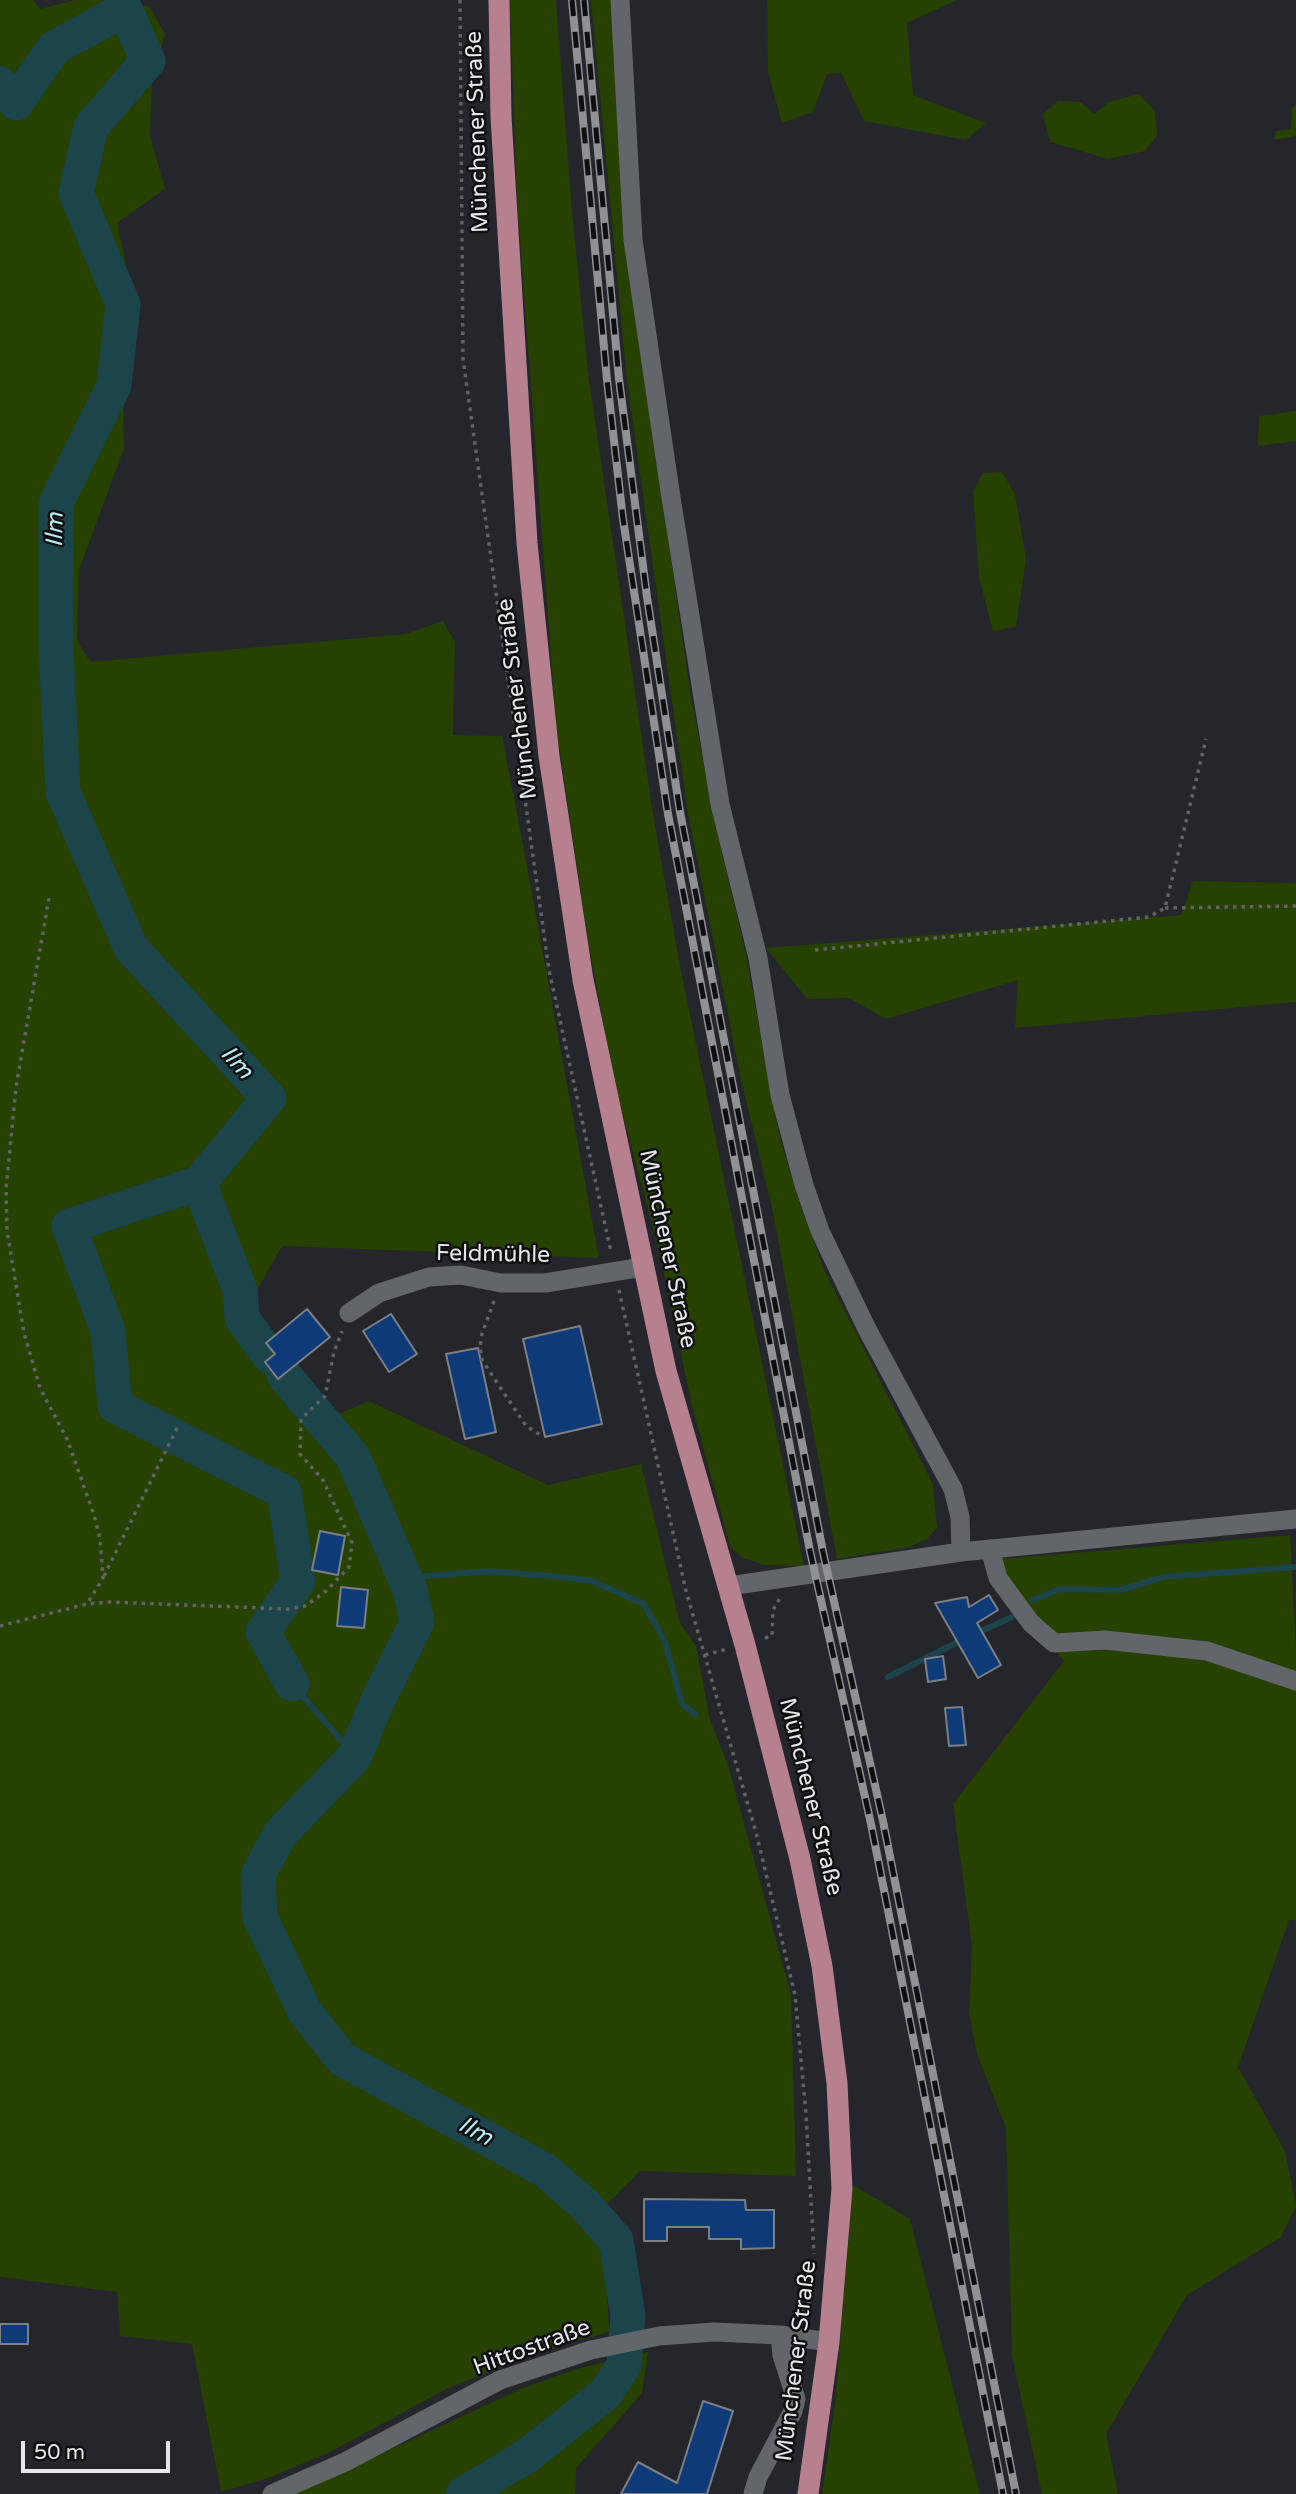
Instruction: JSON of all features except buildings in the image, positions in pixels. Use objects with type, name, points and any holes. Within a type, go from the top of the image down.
[{"type":"main road","name":"Münchener Straße","points":[[499,0],[501,117],[527,543],[549,756],[583,980],[666,1371],[729,1586],[800,1859],[822,1966],[837,2083],[842,2189],[829,2342],[808,2494]]},
{"type":"street","points":[[620,0],[634,240],[670,492],[720,804],[758,958],[780,1095],[800,1174],[820,1231],[867,1329],[953,1489],[960,1517],[961,1552]]},
{"type":"street","name":"Feldmühle","points":[[349,1313],[379,1293],[429,1277],[461,1275],[501,1283],[567,1280],[643,1267]]},
{"type":"street","points":[[729,1586],[961,1552],[1296,1519]]},
{"type":"street","points":[[990,1549],[998,1578],[1031,1623],[1054,1643],[1105,1640],[1207,1651],[1296,1681]]},
{"type":"street","name":"Hittostraße","points":[[272,2494],[345,2462],[500,2380],[592,2350],[659,2336],[714,2332],[780,2335],[829,2342]]},
{"type":"street","points":[[753,2494],[758,2477],[793,2411],[796,2399],[782,2355],[780,2335]]},
{"type":"path","points":[[1165,908],[1206,739]]},
{"type":"path","points":[[49,898],[16,1087],[7,1177],[7,1231],[24,1333],[40,1388],[67,1439],[94,1515],[103,1578]]},
{"type":"path","points":[[814,950],[1149,917],[1165,908],[1296,906]]},
{"type":"path","points":[[501,1283],[482,1334],[482,1360],[526,1426],[542,1436]]},
{"type":"path","points":[[0,1626],[87,1604],[128,1602],[289,1609],[305,1606],[324,1592],[349,1567],[352,1543],[323,1480],[300,1454],[301,1419],[326,1396],[334,1352],[349,1313]]},
{"type":"path","points":[[87,1604],[103,1578],[178,1424]]},
{"type":"path","points":[[705,1655],[772,1636],[773,1610],[780,1598],[790,1592]]},
{"type":"green space","points":[[0,0],[33,0],[40,9],[75,0],[124,0],[150,7],[165,34],[152,83],[150,136],[165,189],[117,223],[139,324],[123,386],[124,448],[79,570],[77,640],[90,662],[406,634],[443,621],[455,642],[453,735],[502,736],[521,834],[599,1258],[282,1246],[245,1312],[327,1419],[369,1401],[548,1485],[641,1464],[680,1623],[696,1646],[710,1720],[728,1765],[791,1995],[796,2176],[640,2171],[603,2208],[609,2332],[549,2349],[448,2388],[328,2453],[268,2478],[221,2492],[192,2344],[120,2336],[117,2292],[0,2277]]},
{"type":"green space","points":[[510,0],[556,0],[572,212],[589,380],[653,814],[680,966],[804,1566],[764,1565],[741,1557],[730,1546],[692,1406],[660,1254],[615,1085],[588,941],[556,724],[517,198]]},
{"type":"green space","points":[[591,0],[611,0],[652,425],[690,692],[715,822],[746,955],[778,1131],[824,1270],[933,1484],[937,1528],[927,1539],[910,1547],[837,1559],[773,1212],[740,1075],[688,814],[627,381]]},
{"type":"green space","points":[[767,0],[957,0],[907,23],[913,95],[986,123],[966,140],[864,121],[841,73],[827,74],[813,112],[782,123],[768,72]]},
{"type":"green space","points":[[1139,94],[1155,111],[1157,135],[1145,151],[1108,159],[1050,142],[1043,114],[1058,101],[1081,102],[1094,114],[1109,102]]},
{"type":"green space","points":[[1296,104],[1296,136],[1274,140],[1276,131],[1291,129],[1292,109]]},
{"type":"green space","points":[[1296,411],[1296,441],[1258,446],[1259,416]]},
{"type":"green space","points":[[1002,472],[1015,494],[1026,559],[1016,627],[993,631],[979,578],[973,491],[983,473]]},
{"type":"green space","points":[[1193,881],[1296,883],[1296,1002],[1015,1028],[1018,980],[886,1019],[849,998],[807,999],[766,948],[1181,915]]},
{"type":"green space","points":[[1290,1535],[1296,1651],[1296,1920],[1289,1920],[1238,2067],[1285,2151],[1296,2206],[1281,2237],[1187,2295],[1106,2434],[1118,2494],[1042,2494],[1012,2356],[1006,2128],[977,2054],[969,2013],[972,1946],[953,1804],[1064,1661],[1004,1583],[1001,1559]]},
{"type":"green space","points":[[853,2185],[910,2219],[980,2494],[822,2494],[835,2404]]},
{"type":"green space","points":[[648,2352],[642,2393],[576,2468],[575,2494],[294,2494],[523,2388],[576,2369]]},
{"type":"waterway","name":"Ilm","points":[[0,84],[16,103],[54,48],[125,9],[148,61],[91,127],[76,193],[123,304],[114,386],[56,503],[56,647],[63,792],[131,948],[269,1098],[199,1183],[69,1226],[108,1331],[115,1406],[284,1492],[298,1581],[263,1632],[292,1684]]},
{"type":"waterway","name":"Ilm","points":[[199,1183],[240,1290],[242,1318],[270,1357]]},
{"type":"waterway","name":"Ilm","points":[[284,1375],[353,1457],[410,1590],[417,1622],[377,1702],[355,1756],[280,1834],[258,1875],[260,1917],[305,2012],[342,2059],[546,2171],[584,2204],[616,2240],[628,2316],[624,2365],[606,2393],[527,2456],[463,2494]]},
{"type":"waterway","points":[[1033,1600],[1060,1589],[1120,1590],[1164,1577],[1296,1567]]},
{"type":"waterway","points":[[405,1578],[489,1571],[561,1577],[592,1581],[644,1604],[665,1642],[682,1704],[695,1714]]},
{"type":"waterway","points":[[975,1634],[1012,1617]]},
{"type":"waterway","points":[[888,1677],[962,1640]]},
{"type":"waterway","name":"Ilm","points":[[292,1684],[355,1756]]},
{"type":"railway","points":[[572,0],[607,380],[623,519],[668,814],[810,1551],[871,1824],[1003,2494]]},
{"type":"railway","points":[[584,0],[619,379],[647,597],[680,812],[823,1552],[883,1821],[1016,2494]]}]
